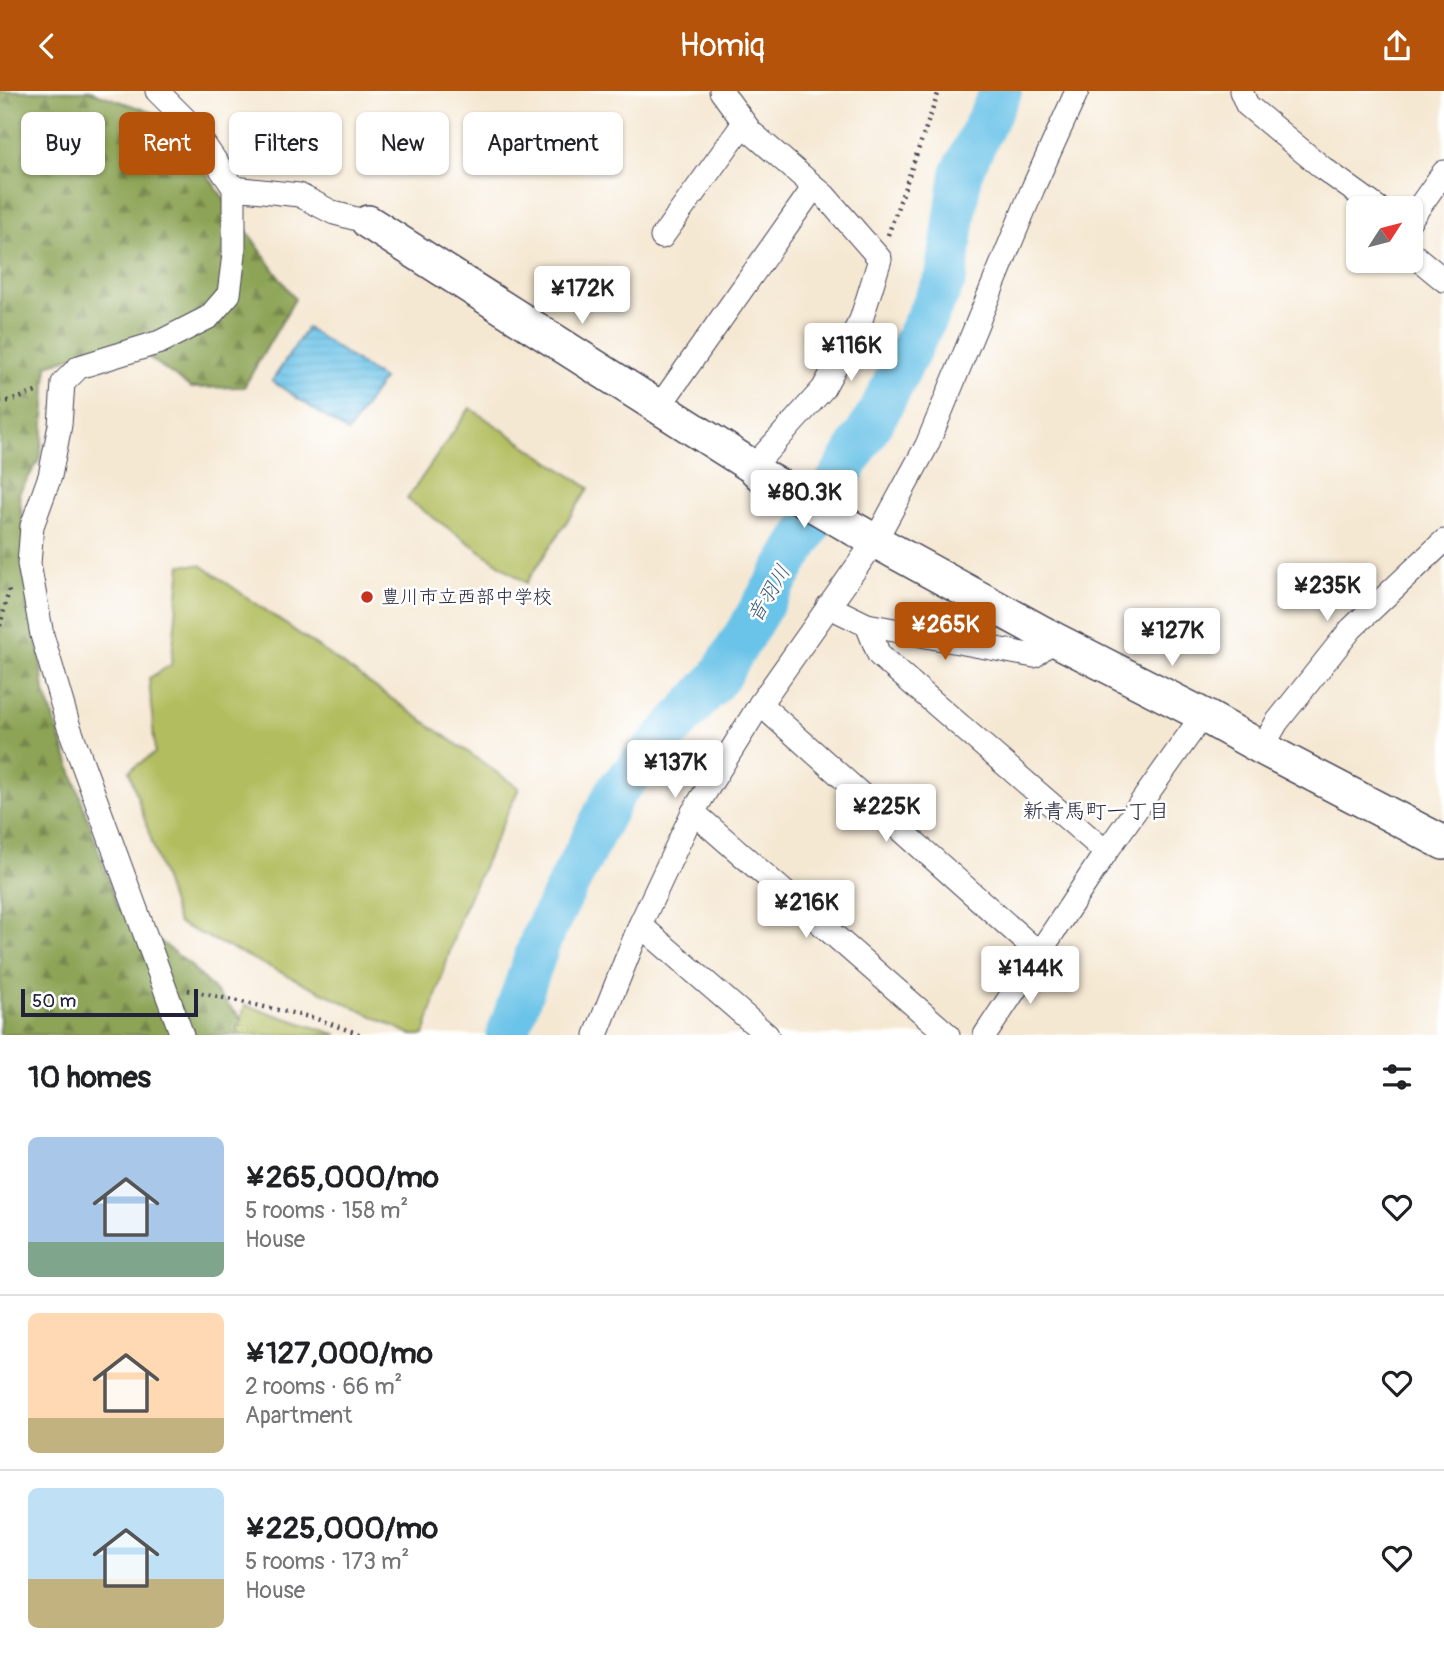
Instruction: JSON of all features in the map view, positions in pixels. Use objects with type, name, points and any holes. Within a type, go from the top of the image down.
[{"type":"street","points":[[157,91],[190,124],[234,188],[234,254],[229,294],[209,317],[160,342],[79,367],[62,383],[60,425],[50,476],[32,526],[29,564],[43,635],[68,723],[182,1035]]},
{"type":"street","points":[[721,91],[751,132],[825,196],[880,259],[861,320],[823,389],[757,471]]},
{"type":"street","points":[[596,1035],[640,925],[693,812],[760,704],[875,541],[927,445],[1022,214],[1077,91]]},
{"type":"street","points":[[1241,91],[1247,105],[1324,169],[1361,196]]},
{"type":"street","points":[[662,237],[744,123]]},
{"type":"street","points":[[1423,202],[1444,172]]},
{"type":"street","points":[[659,407],[814,187]]},
{"type":"street","points":[[234,188],[299,195],[334,213],[368,222],[757,471],[875,541],[1054,639],[1444,843]]},
{"type":"street","points":[[1423,263],[1444,280]]},
{"type":"street","points":[[1262,748],[1277,722],[1351,629],[1444,541]]},
{"type":"street","points":[[828,607],[867,625],[1034,656],[1054,639]]},
{"type":"street","points":[[867,625],[879,655],[1106,852]]},
{"type":"street","points":[[760,704],[1039,953]]},
{"type":"street","points":[[985,1035],[1106,852],[1203,715]]},
{"type":"street","points":[[693,812],[948,1035]]},
{"type":"street","points":[[640,925],[767,1035]]},
{"type":"path","points":[[880,259],[939,91]]},
{"type":"path","points":[[0,401],[10,401],[62,383]]},
{"type":"path","points":[[163,985],[314,1018],[362,1035]]},
{"type":"green space","points":[[0,91],[90,91],[151,112],[119,112],[119,175],[207,175],[295,299],[244,387],[191,388],[125,340],[47,365],[40,459],[19,493],[44,690],[118,908],[189,964],[257,1035],[0,1035]]},
{"type":"green space","points":[[470,408],[589,488],[526,583],[407,499]]},
{"type":"green space","points":[[181,565],[201,565],[519,788],[461,915],[424,1035],[412,1035],[178,923],[129,771],[155,753],[149,678],[171,665]]},
{"type":"green space","points":[[245,1005],[338,1035],[237,1035]]},
{"type":"water","points":[[307,328],[383,379],[348,432],[272,381]]},
{"type":"waterway","name":"音羽川","points":[[507,1035],[543,934],[616,791],[719,677],[881,408],[946,278],[961,174],[1001,91]]},
{"type":"place","name":"豊川市立西部中学校","points":[[367,597]]},
{"type":"district","name":"新青馬町一丁目","points":[[1096,811]]}]
